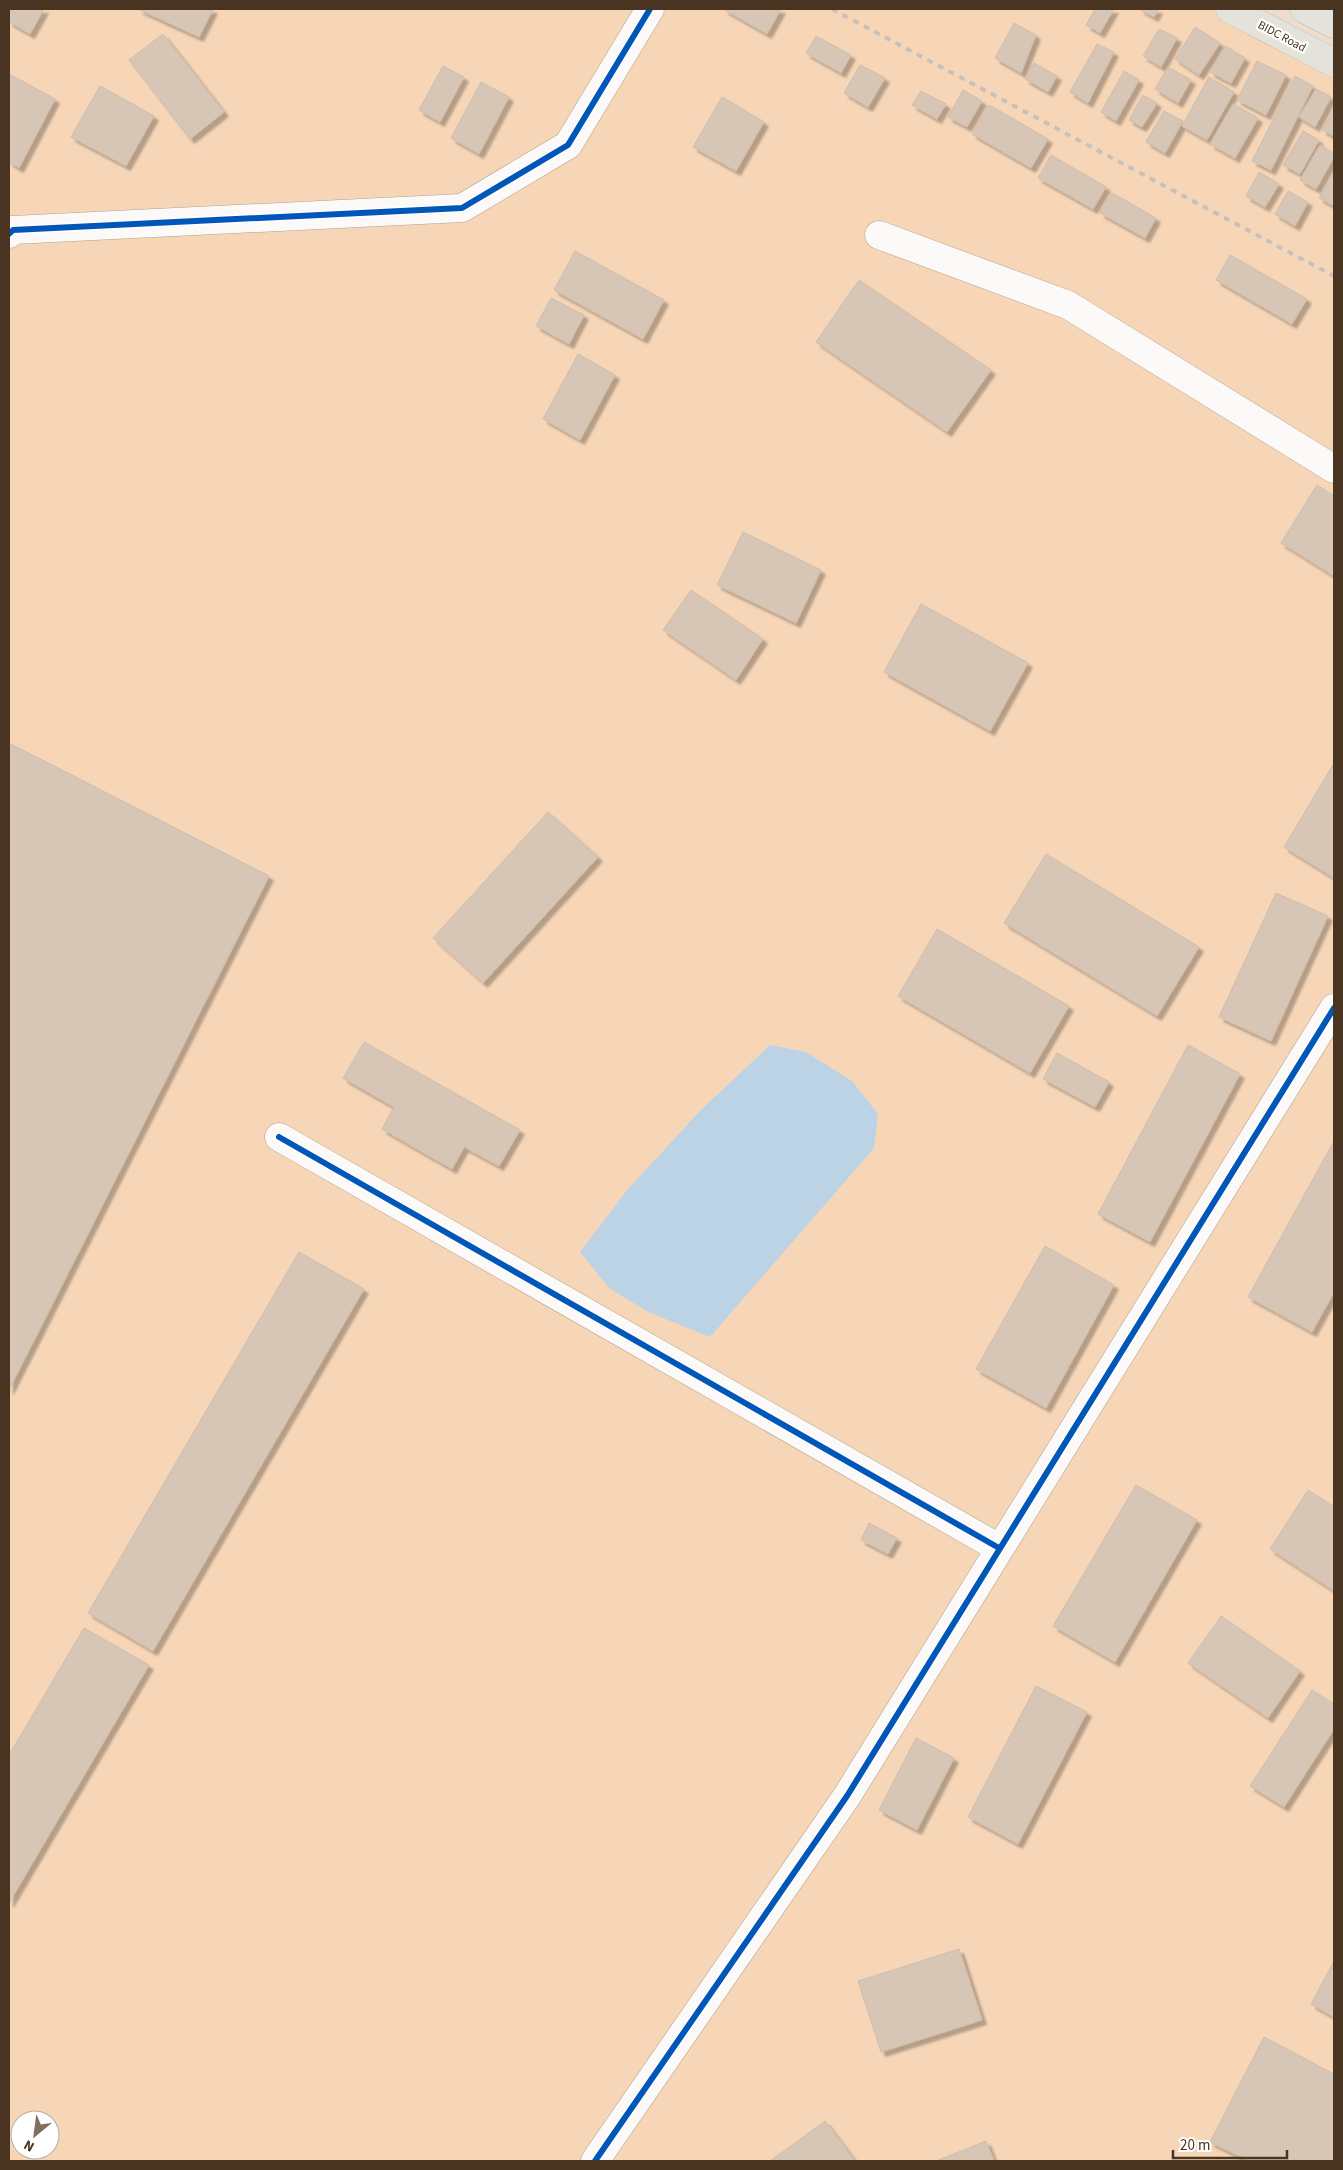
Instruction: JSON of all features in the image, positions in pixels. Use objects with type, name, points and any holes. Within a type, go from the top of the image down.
[{"type":"main road","name":"BIDC Road","points":[[1230,9],[1334,63]]},
{"type":"main road","points":[[1304,9],[1334,24]]},
{"type":"street","points":[[9,234],[13,230],[462,208],[568,145],[650,9]]},
{"type":"street","points":[[879,235],[1068,304],[1334,469]]},
{"type":"street","points":[[595,2161],[847,1796],[1334,1008]]},
{"type":"street","points":[[279,1137],[999,1548]]},
{"type":"shaded area","points":[[9,9],[1253,9],[1334,53],[1334,2161],[9,2161]]},
{"type":"water","points":[[770,1045],[806,1052],[852,1081],[878,1114],[874,1148],[710,1337],[648,1312],[609,1288],[580,1252],[628,1189],[701,1110]]},
{"type":"building","points":[[9,9],[44,9],[30,34],[9,22]]},
{"type":"building","points":[[138,9],[213,9],[199,37]]},
{"type":"building","points":[[723,9],[781,9],[767,34]]},
{"type":"building","points":[[1095,9],[1114,9],[1100,33],[1086,25]]},
{"type":"building","points":[[1139,9],[1158,9],[1154,17]]},
{"type":"building","points":[[1014,23],[1036,35],[1021,73],[995,58]]},
{"type":"building","points":[[1195,27],[1220,43],[1199,75],[1175,59]]},
{"type":"building","points":[[1159,29],[1177,38],[1161,67],[1143,56]]},
{"type":"building","points":[[163,34],[224,112],[190,139],[129,60]]},
{"type":"building","points":[[816,36],[851,55],[841,73],[806,53]]},
{"type":"building","points":[[1097,44],[1114,52],[1088,103],[1070,92]]},
{"type":"building","points":[[1225,46],[1245,58],[1231,83],[1210,72]]},
{"type":"building","points":[[1257,61],[1286,75],[1266,115],[1237,100]]},
{"type":"building","points":[[1034,63],[1057,76],[1048,92],[1025,79]]},
{"type":"building","points":[[860,65],[885,78],[868,107],[844,93]]},
{"type":"building","points":[[443,66],[464,77],[440,122],[419,110]]},
{"type":"building","points":[[1168,67],[1191,80],[1178,103],[1155,89]]},
{"type":"building","points":[[1124,71],[1139,80],[1116,121],[1101,112]]},
{"type":"building","points":[[9,74],[55,99],[19,168],[9,162]]},
{"type":"building","points":[[1295,76],[1313,86],[1271,170],[1252,161]]},
{"type":"building","points":[[1209,77],[1234,92],[1207,140],[1182,126]]},
{"type":"building","points":[[481,82],[509,97],[479,154],[451,138]]},
{"type":"building","points":[[100,86],[154,116],[126,166],[71,137]]},
{"type":"building","points":[[1316,89],[1331,97],[1315,127],[1299,117]]},
{"type":"building","points":[[963,90],[982,101],[967,127],[948,117]]},
{"type":"building","points":[[921,91],[946,104],[937,119],[912,105]]},
{"type":"building","points":[[1143,95],[1157,103],[1142,127],[1129,120]]},
{"type":"building","points":[[722,97],[764,122],[736,171],[693,147]]},
{"type":"building","points":[[1233,104],[1258,118],[1235,158],[1210,144]]},
{"type":"building","points":[[989,105],[1048,139],[1031,168],[972,134]]},
{"type":"building","points":[[1334,109],[1334,136],[1322,130]]},
{"type":"building","points":[[1164,111],[1183,121],[1165,153],[1146,142]]},
{"type":"building","points":[[1303,131],[1319,140],[1300,174],[1283,165]]},
{"type":"building","points":[[1320,145],[1334,153],[1334,157],[1316,189],[1300,180]]},
{"type":"building","points":[[1051,155],[1106,187],[1093,209],[1038,178]]},
{"type":"building","points":[[1334,171],[1334,206],[1319,198]]},
{"type":"building","points":[[1259,172],[1279,184],[1265,207],[1246,196]]},
{"type":"building","points":[[1288,191],[1308,202],[1295,226],[1275,214]]},
{"type":"building","points":[[1112,193],[1156,218],[1145,238],[1100,213]]},
{"type":"building","points":[[575,251],[664,300],[643,339],[554,290]]},
{"type":"building","points":[[1230,255],[1307,299],[1292,324],[1216,280]]},
{"type":"building","points":[[859,280],[991,370],[947,432],[816,342]]},
{"type":"building","points":[[551,298],[584,315],[569,344],[536,326]]},
{"type":"building","points":[[578,354],[615,375],[580,440],[543,419]]},
{"type":"building","points":[[1317,485],[1334,496],[1334,576],[1281,543]]},
{"type":"building","points":[[743,532],[821,570],[796,623],[717,585]]},
{"type":"building","points":[[691,590],[763,639],[736,680],[663,630]]},
{"type":"building","points":[[921,604],[1028,663],[990,731],[884,672]]},
{"type":"building","points":[[9,743],[269,876],[9,1390]]},
{"type":"building","points":[[1334,763],[1334,878],[1284,847]]},
{"type":"building","points":[[548,812],[598,857],[483,983],[433,938]]},
{"type":"building","points":[[1046,854],[1199,947],[1157,1016],[1004,923]]},
{"type":"building","points":[[1276,893],[1328,916],[1271,1041],[1219,1017]]},
{"type":"building","points":[[937,929],[1069,1006],[1030,1073],[898,996]]},
{"type":"building","points":[[364,1042],[520,1130],[499,1166],[464,1147],[452,1169],[382,1129],[394,1107],[343,1078]]},
{"type":"building","points":[[1188,1045],[1240,1074],[1150,1242],[1098,1214]]},
{"type":"building","points":[[1057,1053],[1109,1082],[1095,1107],[1043,1079]]},
{"type":"building","points":[[1334,1141],[1334,1292],[1312,1332],[1248,1297]]},
{"type":"building","points":[[1045,1246],[1114,1285],[1046,1408],[976,1369]]},
{"type":"building","points":[[299,1252],[364,1289],[153,1651],[88,1613]]},
{"type":"building","points":[[1136,1485],[1197,1520],[1115,1662],[1053,1626]]},
{"type":"building","points":[[1308,1490],[1334,1507],[1334,1591],[1270,1549]]},
{"type":"building","points":[[869,1523],[897,1538],[888,1554],[861,1540]]},
{"type":"building","points":[[1221,1616],[1300,1671],[1268,1718],[1188,1663]]},
{"type":"building","points":[[84,1628],[149,1665],[9,1903],[9,1755]]},
{"type":"building","points":[[1036,1686],[1087,1712],[1018,1844],[968,1817]]},
{"type":"building","points":[[1312,1690],[1334,1704],[1334,1729],[1284,1807],[1250,1786]]},
{"type":"building","points":[[916,1738],[954,1758],[917,1830],[879,1810]]},
{"type":"building","points":[[959,1949],[982,2020],[881,2052],[858,1981]]},
{"type":"building","points":[[1334,1961],[1334,2017],[1311,2004]]},
{"type":"building","points":[[1264,2037],[1334,2074],[1334,2161],[1249,2161],[1210,2142]]},
{"type":"building","points":[[825,2121],[855,2161],[770,2161]]},
{"type":"building","points":[[986,2141],[994,2161],[936,2161]]},
{"type":"railway","points":[[832,9],[1334,276]]},
{"type":"cycle path","points":[[9,234],[13,230],[462,208],[568,145],[650,9]]},
{"type":"cycle path","points":[[595,2161],[847,1796],[1334,1008]]},
{"type":"cycle path","points":[[279,1137],[999,1548]]}]
